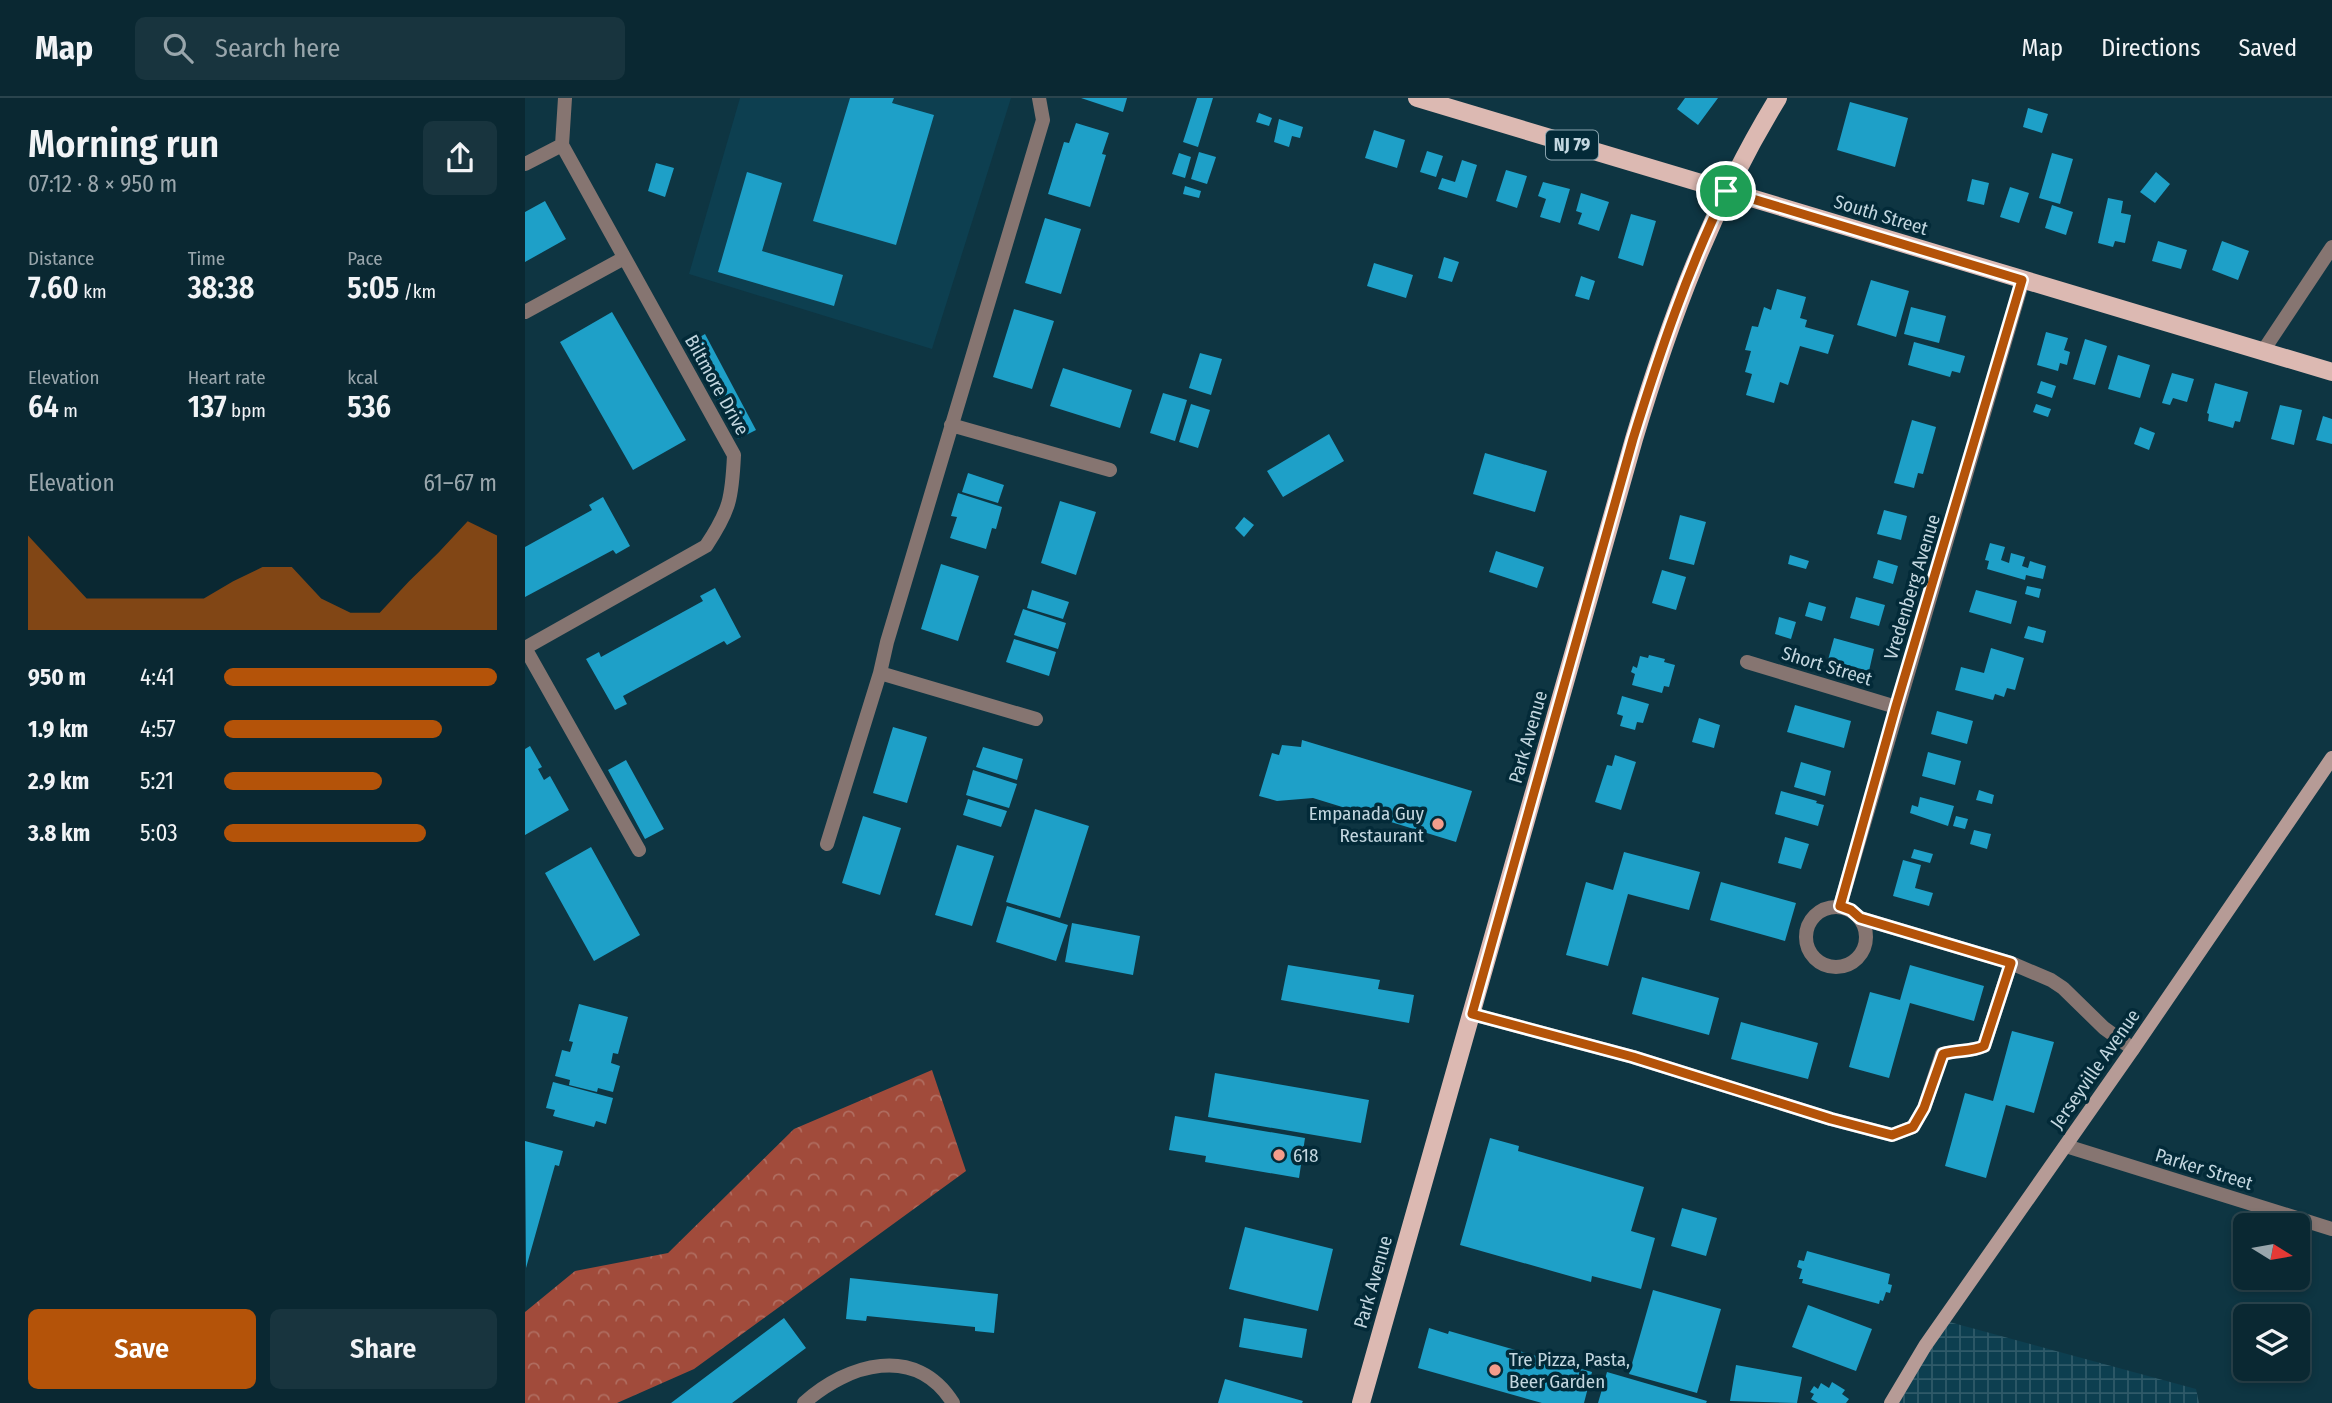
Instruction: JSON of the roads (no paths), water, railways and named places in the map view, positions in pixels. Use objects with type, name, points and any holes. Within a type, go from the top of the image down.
[{"type":"main road","name":"South Street","points":[[1417,98],[2332,372]]},
{"type":"main road","name":"Park Avenue","points":[[1361,1403],[1633,439],[1660,354],[1687,281],[1726,191],[1746,150],[1777,98]]},
{"type":"street","points":[[525,164],[562,145],[565,98]]},
{"type":"street","points":[[827,844],[1043,120],[1039,98]]},
{"type":"street","name":"Biltmore Drive","points":[[525,648],[706,546],[724,519],[732,492],[734,455],[562,145]]},
{"type":"street","points":[[2263,351],[2332,247]]},
{"type":"street","points":[[525,312],[624,258]]},
{"type":"street","name":"Vredenberg Avenue","points":[[1840,906],[2022,280]]},
{"type":"street","points":[[951,425],[1110,470]]},
{"type":"street","points":[[525,648],[639,850]]},
{"type":"street","name":"Short Street","points":[[1747,662],[1896,706]]},
{"type":"street","points":[[880,673],[1036,719]]},
{"type":"street","name":"Jerseyville Avenue","points":[[1891,1403],[1925,1346],[2327,774],[2332,758]]},
{"type":"street","points":[[1840,906],[1851,910],[1860,918],[1865,928],[1866,940],[1863,951],[1855,961],[1845,966],[1833,967],[1812,956],[1806,933],[1809,922],[1817,913],[1828,907],[1840,906]]},
{"type":"street","points":[[1860,918],[2011,963],[2041,975],[2063,988],[2104,1028],[2133,1049]]},
{"type":"street","points":[[1472,1014],[1633,1057],[1831,1119],[1892,1135],[1913,1127],[1924,1108],[1943,1054],[1958,1050],[1974,1051],[1984,1046],[2011,963]]},
{"type":"street","name":"Parker Street","points":[[2066,1146],[2332,1229]]},
{"type":"street","points":[[804,1403],[832,1380],[865,1368],[888,1366],[923,1374],[940,1386],[953,1403]]},
{"type":"place","name":"Empanada Guy Restaurant","points":[[1438,824]]},
{"type":"place","name":"618","points":[[1279,1155]]},
{"type":"place","name":"Tre Pizza, Pasta, Beer Garden","points":[[1495,1370]]}]
